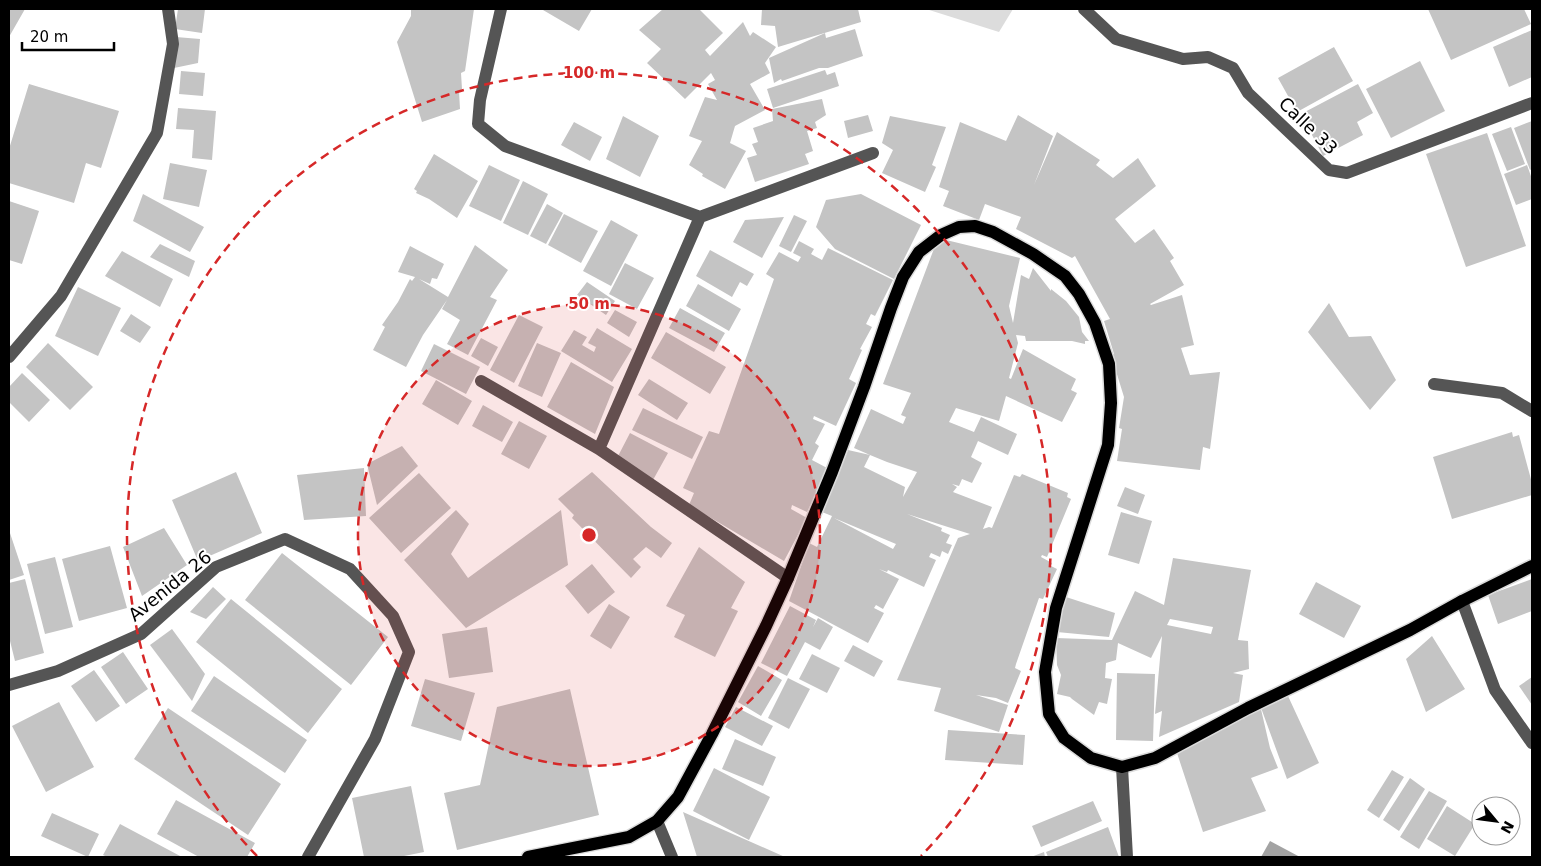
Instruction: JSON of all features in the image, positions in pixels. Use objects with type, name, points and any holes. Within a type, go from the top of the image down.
[{"type":"main road","points":[[528,857],[629,837],[658,821],[678,797],[712,734],[788,578],[832,472],[864,387],[890,308],[903,277],[919,252],[941,235],[959,227],[975,226],[994,232],[1033,254],[1065,276],[1079,294],[1095,323],[1109,364],[1111,403],[1108,445],[1056,608],[1044,672],[1049,714],[1064,738],[1091,758],[1122,768],[1155,758],[1248,708],[1410,630],[1462,601],[1532,566]]},
{"type":"street","points":[[9,357],[61,296],[157,133],[173,44],[168,9]]},
{"type":"street","points":[[501,9],[480,100],[478,124],[505,146],[700,218],[873,153]]},
{"type":"street","name":"Calle 33","points":[[1084,9],[1116,38],[1183,59],[1208,57],[1233,68],[1248,93],[1329,170],[1347,173],[1532,103]]},
{"type":"street","points":[[599,449],[700,218]]},
{"type":"street","points":[[481,381],[599,449],[788,578]]},
{"type":"street","points":[[1434,384],[1502,394],[1532,411]]},
{"type":"street","name":"Avenida 26","points":[[9,685],[58,672],[141,634],[216,567],[285,540],[350,569],[393,616],[409,652],[375,739],[308,857]]},
{"type":"street","points":[[1462,601],[1495,690],[1532,743]]},
{"type":"street","points":[[1122,768],[1127,857]]},
{"type":"street","points":[[658,821],[672,857]]},
{"type":"shaded area","points":[[926,9],[1013,9],[999,32]]},
{"type":"shaded area","points":[[1270,841],[1300,857],[1261,857]]},
{"type":"building","points":[[9,9],[25,9],[9,37]]},
{"type":"building","points":[[178,9],[205,9],[202,33],[175,29]]},
{"type":"building","points":[[411,9],[474,9],[465,71],[461,73],[460,109],[422,122],[397,42],[411,16]]},
{"type":"building","points":[[544,9],[592,9],[579,31]]},
{"type":"building","points":[[663,9],[699,9],[723,33],[705,50],[710,56],[743,22],[750,36],[753,32],[776,47],[765,63],[770,73],[750,84],[765,110],[735,126],[730,143],[746,151],[725,189],[702,176],[703,174],[689,165],[702,141],[689,136],[705,97],[717,100],[708,84],[715,80],[711,73],[685,99],[647,63],[661,49],[639,30]]},
{"type":"building","points":[[762,9],[858,9],[861,22],[778,47],[775,26],[761,25]]},
{"type":"building","points":[[1428,9],[1524,9],[1531,24],[1451,60]]},
{"type":"building","points":[[855,29],[863,56],[828,68],[819,68],[782,81],[781,79],[774,83],[769,58],[825,33],[826,38]]},
{"type":"building","points":[[1532,30],[1532,77],[1509,87],[1493,47]]},
{"type":"building","points":[[176,37],[200,39],[198,63],[174,68]]},
{"type":"building","points":[[1334,47],[1353,81],[1297,112],[1278,78]]},
{"type":"building","points":[[1420,61],[1445,111],[1391,138],[1366,89]]},
{"type":"building","points":[[825,70],[827,75],[835,72],[839,86],[773,108],[767,89]]},
{"type":"building","points":[[181,71],[205,73],[203,96],[179,94]]},
{"type":"building","points":[[29,84],[119,111],[101,168],[86,163],[74,203],[9,183],[9,149]]},
{"type":"building","points":[[1358,84],[1373,113],[1357,122],[1363,135],[1323,156],[1301,114]]},
{"type":"building","points":[[822,99],[826,115],[815,122],[817,128],[807,131],[813,151],[805,154],[809,164],[755,182],[747,158],[757,155],[752,144],[758,142],[753,128],[773,121],[772,109]]},
{"type":"building","points":[[178,108],[216,111],[212,160],[192,158],[194,130],[176,129]]},
{"type":"building","points":[[868,115],[873,131],[848,138],[844,121]]},
{"type":"building","points":[[1018,115],[1053,136],[1034,185],[1057,132],[1100,160],[1096,165],[1113,178],[1138,158],[1156,186],[1115,219],[1135,243],[1154,229],[1174,258],[1170,261],[1184,285],[1150,304],[1182,295],[1194,345],[1181,348],[1190,375],[1220,372],[1210,449],[1203,447],[1200,470],[1117,461],[1122,429],[1119,428],[1124,397],[1111,355],[1114,354],[1104,321],[1110,319],[1075,256],[1072,258],[1016,229],[1021,217],[985,204],[979,220],[943,206],[949,191],[939,187],[960,122],[1006,141]]},
{"type":"building","points":[[623,116],[659,136],[640,177],[606,159]]},
{"type":"building","points":[[890,116],[946,127],[932,165],[936,167],[925,192],[882,173],[893,150],[882,143]]},
{"type":"building","points":[[1532,121],[1532,169],[1530,170],[1514,128]]},
{"type":"building","points":[[574,122],[602,137],[590,161],[561,145]]},
{"type":"building","points":[[1511,127],[1525,164],[1507,171],[1492,134]]},
{"type":"building","points":[[1487,133],[1526,246],[1466,267],[1426,154]]},
{"type":"building","points":[[434,154],[478,181],[457,218],[429,199],[416,193],[417,191],[414,189]]},
{"type":"building","points":[[170,163],[207,170],[199,207],[163,199]]},
{"type":"building","points":[[489,165],[520,180],[501,221],[469,206]]},
{"type":"building","points":[[1527,165],[1532,179],[1532,199],[1516,205],[1504,174]]},
{"type":"building","points":[[523,181],[548,194],[528,235],[503,223]]},
{"type":"building","points":[[143,194],[204,227],[190,252],[133,221]]},
{"type":"building","points":[[861,194],[921,225],[894,279],[835,249],[816,227],[826,200]]},
{"type":"building","points":[[9,201],[39,211],[22,264],[9,260]]},
{"type":"building","points":[[547,204],[563,213],[546,244],[530,236]]},
{"type":"building","points":[[564,214],[598,231],[581,263],[548,245]]},
{"type":"building","points":[[794,215],[807,221],[791,252],[779,246]]},
{"type":"building","points":[[784,217],[762,258],[733,242],[745,220]]},
{"type":"building","points":[[611,220],[638,235],[611,286],[583,271]]},
{"type":"building","points":[[938,238],[1020,258],[1009,306],[1013,323],[1021,275],[1029,279],[1033,268],[1051,291],[1051,289],[1066,301],[1079,317],[1082,332],[1089,341],[1085,341],[1085,344],[1072,341],[1026,341],[1025,336],[1016,335],[1018,343],[1009,378],[1011,379],[1023,349],[1076,379],[1071,390],[1077,393],[1062,422],[1006,396],[999,421],[956,408],[949,422],[974,432],[981,417],[1017,434],[1008,455],[978,441],[971,457],[982,463],[972,483],[962,479],[959,486],[952,484],[957,487],[953,492],[992,507],[983,529],[992,528],[1014,475],[1020,477],[1022,474],[1068,493],[1067,497],[1071,499],[1047,557],[1042,555],[1041,557],[1052,563],[1051,566],[1057,569],[1043,599],[1039,598],[1015,668],[1021,671],[1008,703],[996,698],[976,695],[1008,705],[999,732],[934,711],[941,688],[897,680],[958,538],[970,534],[907,514],[942,528],[941,531],[950,535],[946,543],[952,545],[948,554],[942,551],[940,557],[931,553],[929,557],[936,560],[924,587],[888,570],[887,572],[879,569],[899,579],[883,609],[876,605],[874,608],[884,613],[868,643],[789,601],[809,543],[817,547],[832,516],[822,512],[848,450],[870,455],[854,448],[871,409],[903,424],[906,417],[901,415],[911,393],[883,384]],"holes":[[[870,455],[917,472],[903,497],[905,487],[864,467]],[[834,518],[896,544],[893,549]]]},
{"type":"building","points":[[799,241],[814,249],[811,254],[822,260],[828,248],[893,280],[875,316],[871,314],[866,324],[872,327],[860,349],[862,350],[849,379],[856,383],[836,426],[814,416],[813,419],[825,424],[815,443],[819,446],[812,460],[829,469],[807,512],[792,505],[791,509],[807,518],[784,561],[689,505],[694,493],[683,488],[709,431],[719,434],[774,279],[766,274],[779,252],[798,262],[801,257],[793,253]]},
{"type":"building","points":[[160,244],[195,261],[189,277],[150,257]]},
{"type":"building","points":[[475,245],[508,270],[490,297],[497,300],[468,355],[447,344],[460,320],[442,309],[447,300],[423,335],[406,367],[373,350],[385,327],[382,325],[398,302],[410,279],[412,281],[415,277],[398,272],[410,246],[444,264],[437,279],[432,278],[430,284],[419,279],[448,297]]},
{"type":"building","points":[[710,250],[754,274],[747,286],[740,282],[732,297],[696,276]]},
{"type":"building","points":[[122,251],[173,279],[160,307],[105,276]]},
{"type":"building","points":[[625,263],[654,278],[637,309],[609,294]]},
{"type":"building","points":[[587,282],[615,301],[606,315],[577,295]]},
{"type":"building","points":[[698,284],[741,309],[729,331],[686,306]]},
{"type":"building","points":[[78,287],[121,308],[98,356],[55,336]]},
{"type":"building","points":[[1329,303],[1349,337],[1371,336],[1396,380],[1370,410],[1308,332]]},
{"type":"building","points":[[680,308],[725,333],[714,352],[669,328]]},
{"type":"building","points":[[615,310],[637,322],[629,337],[607,323]]},
{"type":"building","points":[[131,314],[151,327],[140,343],[120,331]]},
{"type":"building","points":[[519,315],[543,327],[514,383],[490,370]]},
{"type":"building","points":[[597,328],[632,349],[612,382],[561,351],[574,330],[587,337],[582,345],[594,352],[596,347],[588,343]]},
{"type":"building","points":[[666,332],[726,367],[710,394],[651,358]]},
{"type":"building","points":[[481,338],[498,347],[488,366],[471,356]]},
{"type":"building","points":[[48,343],[93,387],[70,410],[26,367]]},
{"type":"building","points":[[537,343],[561,353],[542,397],[518,386]]},
{"type":"building","points":[[434,344],[480,367],[466,394],[421,371]]},
{"type":"building","points":[[571,362],[614,387],[595,434],[547,407]]},
{"type":"building","points":[[22,373],[50,400],[29,422],[9,402],[9,387]]},
{"type":"building","points":[[649,379],[688,403],[677,420],[638,395]]},
{"type":"building","points":[[436,380],[472,401],[458,425],[422,404]]},
{"type":"building","points":[[483,405],[513,422],[502,442],[472,426]]},
{"type":"building","points":[[643,408],[703,437],[692,459],[632,430]]},
{"type":"building","points":[[519,421],[547,436],[529,469],[501,454]]},
{"type":"building","points":[[1512,432],[1513,437],[1519,435],[1532,483],[1532,495],[1452,519],[1433,457]]},
{"type":"building","points":[[630,433],[668,453],[653,480],[616,460]]},
{"type":"building","points":[[402,446],[418,466],[377,505],[367,464]]},
{"type":"building","points":[[364,468],[366,516],[304,520],[297,475]]},
{"type":"building","points":[[236,472],[262,533],[198,561],[172,500]]},
{"type":"building","points":[[592,472],[651,527],[672,543],[661,558],[646,547],[633,559],[641,567],[631,578],[572,518],[574,515],[558,499]]},
{"type":"building","points":[[419,473],[451,508],[401,553],[369,518]]},
{"type":"building","points":[[1125,487],[1145,495],[1138,514],[1117,506]]},
{"type":"building","points":[[456,510],[469,524],[451,554],[468,578],[561,510],[568,565],[466,628],[404,560]]},
{"type":"building","points":[[1121,512],[1152,521],[1139,564],[1108,555]]},
{"type":"building","points":[[164,528],[187,565],[142,596],[123,547]]},
{"type":"building","points":[[9,530],[24,575],[9,580]]},
{"type":"building","points":[[110,546],[127,608],[79,621],[62,559]]},
{"type":"building","points":[[699,547],[745,582],[731,608],[738,611],[715,657],[674,637],[685,615],[666,606]]},
{"type":"building","points":[[282,553],[388,637],[351,685],[245,600]]},
{"type":"building","points":[[55,557],[73,627],[45,634],[27,564]]},
{"type":"building","points":[[1173,558],[1251,570],[1238,640],[1248,641],[1249,669],[1233,673],[1243,675],[1239,702],[1159,737],[1162,711],[1155,714],[1162,636],[1151,658],[1118,643],[1116,660],[1106,663],[1105,678],[1112,679],[1107,704],[1099,702],[1094,715],[1070,697],[1057,694],[1061,675],[1057,665],[1056,638],[1112,640],[1135,591],[1164,605]],"holes":[[[1170,619],[1213,627],[1211,634],[1167,625]]]},
{"type":"building","points":[[592,564],[615,592],[588,614],[565,586]]},
{"type":"building","points":[[25,579],[44,653],[15,661],[9,637],[9,583]]},
{"type":"building","points":[[1532,579],[1532,611],[1498,624],[1488,595]]},
{"type":"building","points":[[1316,582],[1361,606],[1344,638],[1299,614]]},
{"type":"building","points":[[213,587],[226,599],[206,619],[190,612]]},
{"type":"building","points":[[1066,597],[1115,613],[1109,637],[1057,632]]},
{"type":"building","points":[[231,599],[342,689],[308,733],[196,642]]},
{"type":"building","points":[[609,604],[630,617],[611,649],[590,636]]},
{"type":"building","points":[[790,606],[816,620],[813,627],[818,618],[833,627],[820,650],[805,642],[787,676],[761,663]]},
{"type":"building","points":[[487,627],[493,672],[449,678],[442,634]]},
{"type":"building","points":[[172,629],[205,674],[192,701],[150,645]]},
{"type":"building","points":[[1432,636],[1465,689],[1426,712],[1406,659]]},
{"type":"building","points":[[853,645],[883,661],[874,677],[844,661]]},
{"type":"building","points":[[123,652],[148,689],[126,704],[101,667]]},
{"type":"building","points":[[812,654],[840,668],[827,693],[799,679]]},
{"type":"building","points":[[758,666],[782,680],[761,716],[738,702]]},
{"type":"building","points":[[94,670],[120,706],[96,722],[71,686]]},
{"type":"building","points":[[1117,673],[1155,674],[1153,741],[1116,740]]},
{"type":"building","points":[[214,676],[307,740],[285,773],[191,711]]},
{"type":"building","points":[[1532,677],[1532,705],[1519,686]]},
{"type":"building","points":[[788,678],[810,689],[789,729],[768,718]]},
{"type":"building","points":[[425,679],[475,693],[461,741],[411,726]]},
{"type":"building","points":[[570,689],[599,815],[457,850],[444,793],[480,785],[497,707]]},
{"type":"building","points":[[1288,696],[1319,763],[1287,779],[1260,705]]},
{"type":"building","points":[[59,702],[94,767],[46,792],[12,726]]},
{"type":"building","points":[[1260,705],[1270,748],[1278,768],[1251,778],[1266,811],[1203,832],[1176,750]]},
{"type":"building","points":[[736,707],[773,726],[762,746],[725,727]]},
{"type":"building","points":[[168,708],[281,784],[248,835],[134,759]]},
{"type":"building","points":[[948,730],[1025,735],[1023,765],[945,760]]},
{"type":"building","points":[[735,739],[776,757],[763,786],[722,769]]},
{"type":"building","points":[[714,768],[770,797],[749,840],[693,811]]},
{"type":"building","points":[[1392,770],[1404,777],[1379,818],[1367,810]]},
{"type":"building","points":[[1410,778],[1425,789],[1399,831],[1383,820]]},
{"type":"building","points":[[411,786],[424,852],[399,857],[364,857],[352,798]]},
{"type":"building","points":[[1429,791],[1447,801],[1419,849],[1400,837]]},
{"type":"building","points":[[176,800],[255,843],[247,857],[199,857],[157,834]]},
{"type":"building","points":[[1093,801],[1102,821],[1041,847],[1032,826]]},
{"type":"building","points":[[1447,806],[1471,821],[1471,830],[1455,856],[1427,839]]},
{"type":"building","points":[[683,812],[785,857],[697,857]]},
{"type":"building","points":[[52,813],[99,834],[88,857],[41,836]]},
{"type":"building","points":[[120,824],[182,857],[107,857],[103,855]]},
{"type":"building","points":[[1108,827],[1119,857],[1048,857],[1046,852]]},
{"type":"building","points":[[1044,852],[1045,857],[1031,857]]}]
